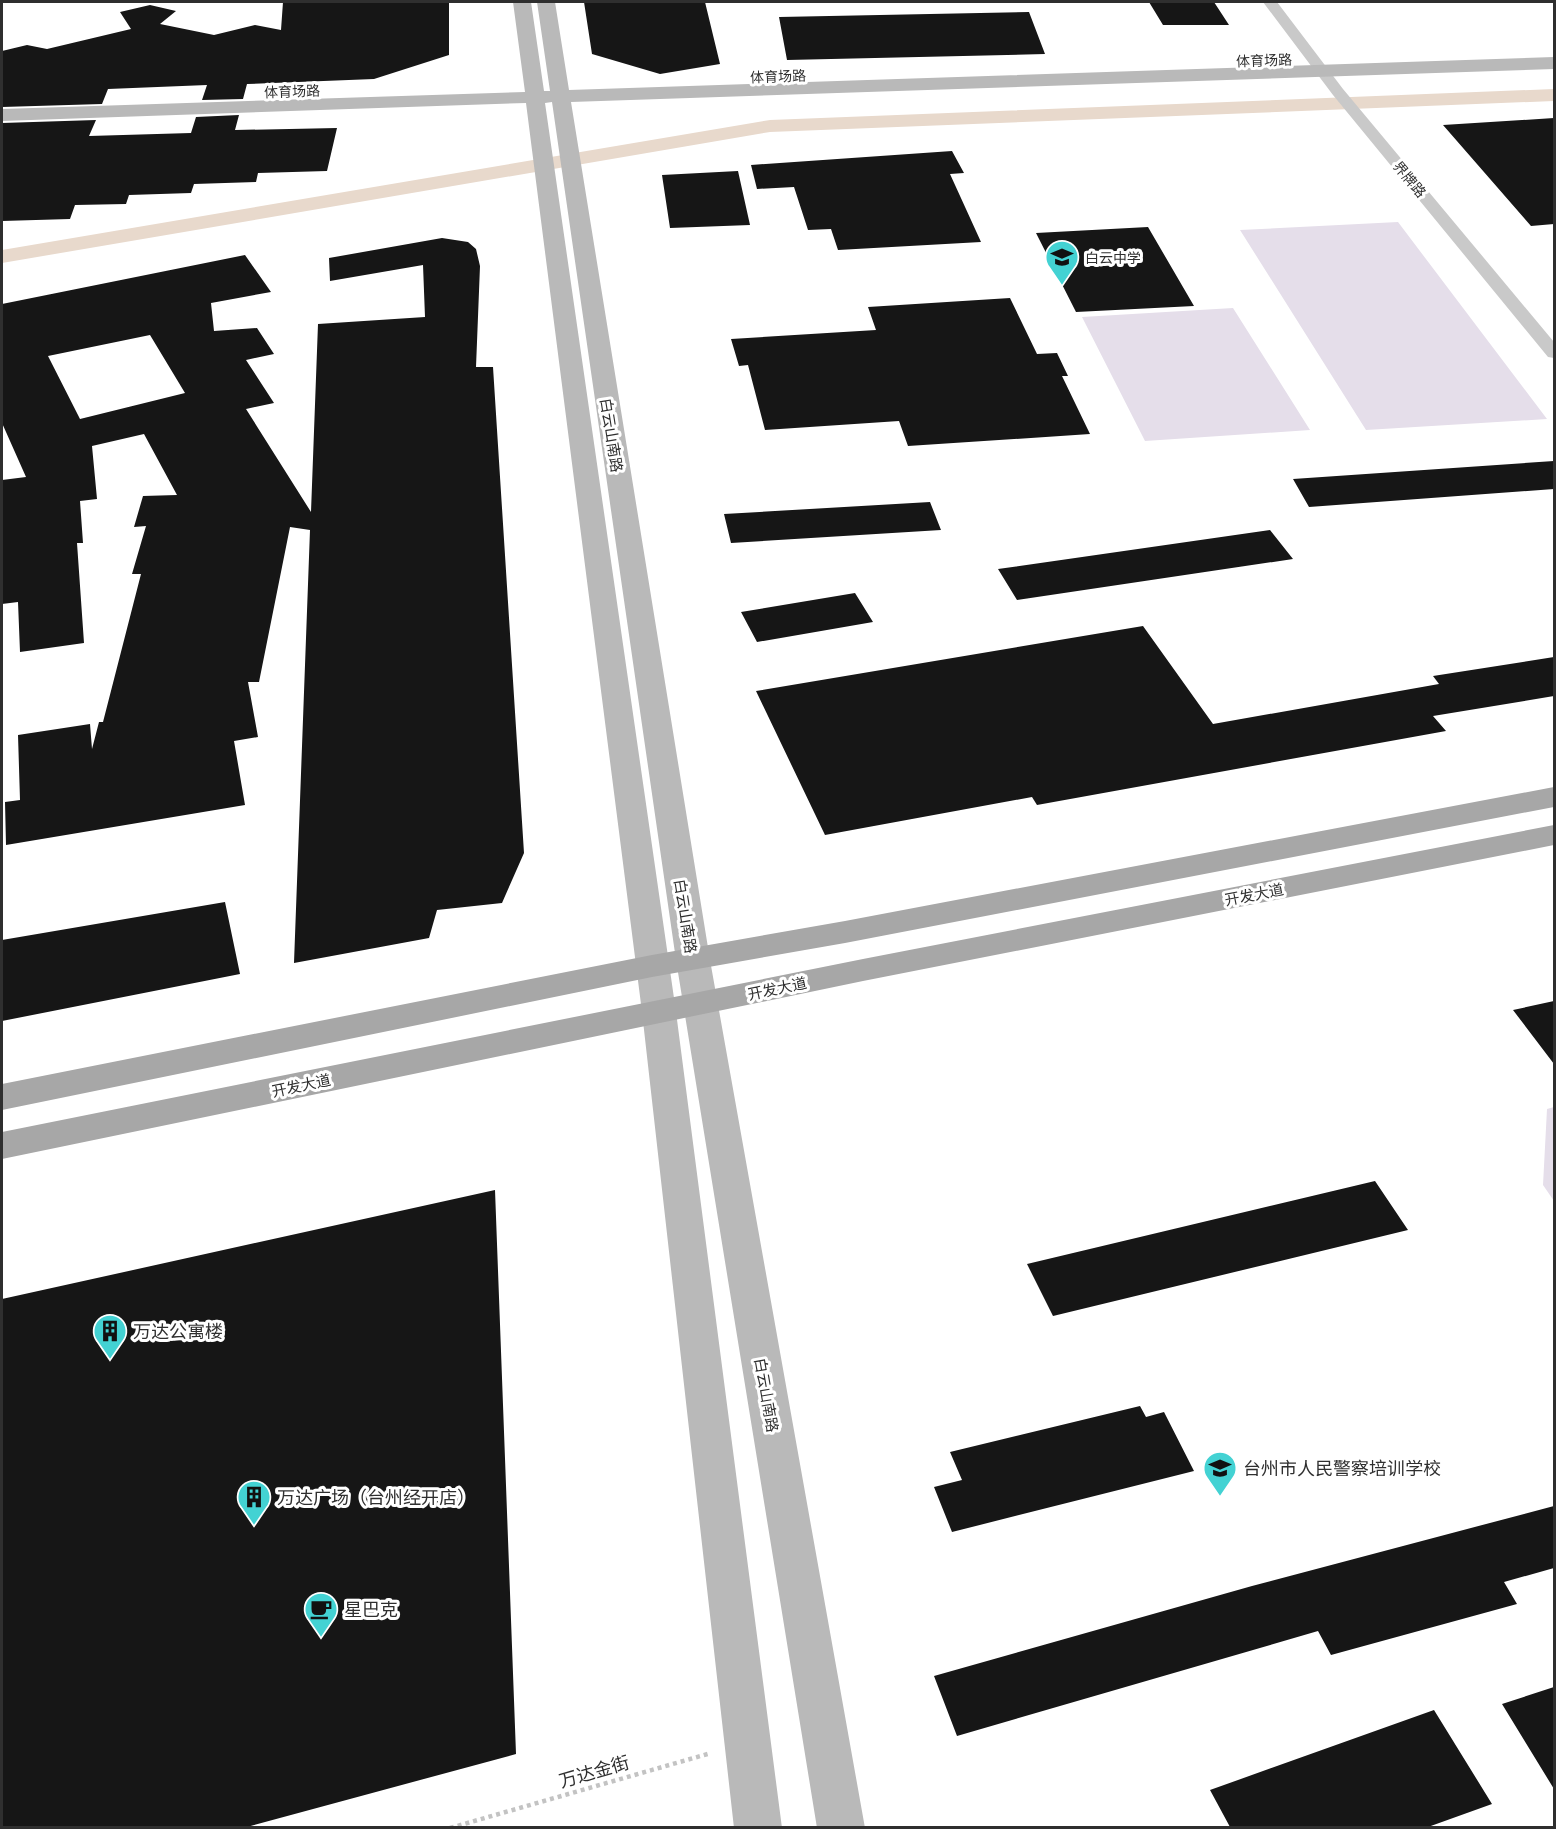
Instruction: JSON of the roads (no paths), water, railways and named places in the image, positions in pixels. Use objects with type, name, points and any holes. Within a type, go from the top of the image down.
[{"type":"main road","name":"白云山南路","points":[[522,2],[543,149],[561,182],[841,1827]]},
{"type":"main road","name":"白云山南路","points":[[546,2],[568,145],[561,182],[652,966],[758,1827]]},
{"type":"main road","name":"体育场路","points":[[2,100],[535,90],[1318,64],[1554,51]]},
{"type":"main road","name":"体育场路","points":[[1318,64],[1554,63]]},
{"type":"main road","points":[[2,115],[535,90]]},
{"type":"main road","points":[[2,1097],[652,966],[1554,796]]},
{"type":"main road","name":"开发大道","points":[[2,1146],[658,1012],[1554,835]]},
{"type":"street","name":"界牌路","points":[[1270,2],[1554,353]]},
{"type":"waterway","points":[[2,257],[770,126],[1554,95]]},
{"type":"place","name":"白云中学","points":[[1062,286]]},
{"type":"place","name":"万达公寓楼","points":[[110,1360]]},
{"type":"place","name":"台州市人民警察培训学校","points":[[1220,1497]]},
{"type":"place","name":"万达广场（台州经开店）","points":[[254,1526]]},
{"type":"place","name":"星巴克","points":[[321,1638]]}]
